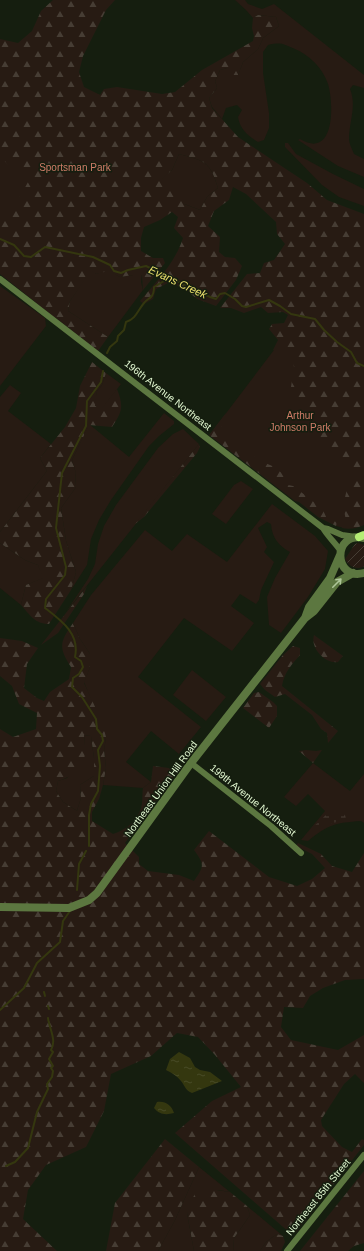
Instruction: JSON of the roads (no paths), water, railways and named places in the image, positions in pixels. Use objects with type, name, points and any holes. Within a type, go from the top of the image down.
[{"type":"street","name":"196th Avenue Northeast","points":[[0,279],[323,528],[342,535],[361,537]]},
{"type":"street","name":"196th Avenue Northeast","points":[[323,528],[324,532],[335,542],[340,553]]},
{"type":"street","points":[[360,574],[348,571],[343,567],[340,561],[340,553],[346,541],[361,537]]},
{"type":"street","name":"Northeast Union Hill Road","points":[[305,618],[309,607],[330,578],[340,553]]},
{"type":"street","name":"Northeast Union Hill Road","points":[[0,907],[69,908],[89,900],[97,893],[191,763],[305,618],[314,612],[337,582],[360,574]]},
{"type":"street","name":"199th Avenue Northeast","points":[[191,763],[268,823],[302,854]]},
{"type":"street","name":"Northeast 85th Street","points":[[287,1251],[364,1155]]},
{"type":"water","points":[[179,1052],[190,1058],[195,1067],[200,1070],[210,1072],[222,1081],[192,1093],[187,1090],[178,1078],[166,1070],[170,1059]]},
{"type":"water","points":[[157,1102],[168,1104],[174,1113],[166,1114],[159,1112],[154,1108]]},
{"type":"waterway","name":"Evans Creek","points":[[0,239],[14,245],[24,256],[31,257],[45,247],[93,257],[110,265],[114,271],[121,273],[146,266],[210,297],[216,299],[220,294],[225,293],[235,299],[242,306],[246,307],[269,300],[291,314],[315,319],[337,342],[351,352],[357,363],[364,366]]},
{"type":"waterway","points":[[107,353],[110,347],[117,341],[118,336],[124,330],[126,322],[135,317],[145,302],[152,296],[154,287],[169,278]]},
{"type":"waterway","points":[[89,846],[89,815],[91,804],[98,791],[100,766],[98,750],[103,741],[102,735],[97,729],[96,719],[82,697],[72,687],[73,678],[79,674],[83,667],[81,661],[75,657],[75,641],[63,623],[45,608],[46,599],[65,575],[66,567],[56,528],[62,473],[86,426],[87,401],[101,382],[103,371]]},
{"type":"waterway","points":[[77,890],[79,864],[86,851]]},
{"type":"waterway","points":[[0,1010],[24,988],[37,963],[60,942],[63,921],[70,911]]},
{"type":"waterway","points":[[44,992],[45,996]]},
{"type":"waterway","points":[[6,1166],[15,1162],[28,1148],[37,1112],[48,1089],[47,1084],[52,1077],[53,1071],[51,1068],[53,1066],[49,1059],[53,1052],[51,1050],[53,1046],[53,1038],[48,1018]]},
{"type":"park label","name":"Sportsman Park","points":[[75,167]]},
{"type":"park label","name":"Arthur Johnson Park","points":[[300,420]]}]
